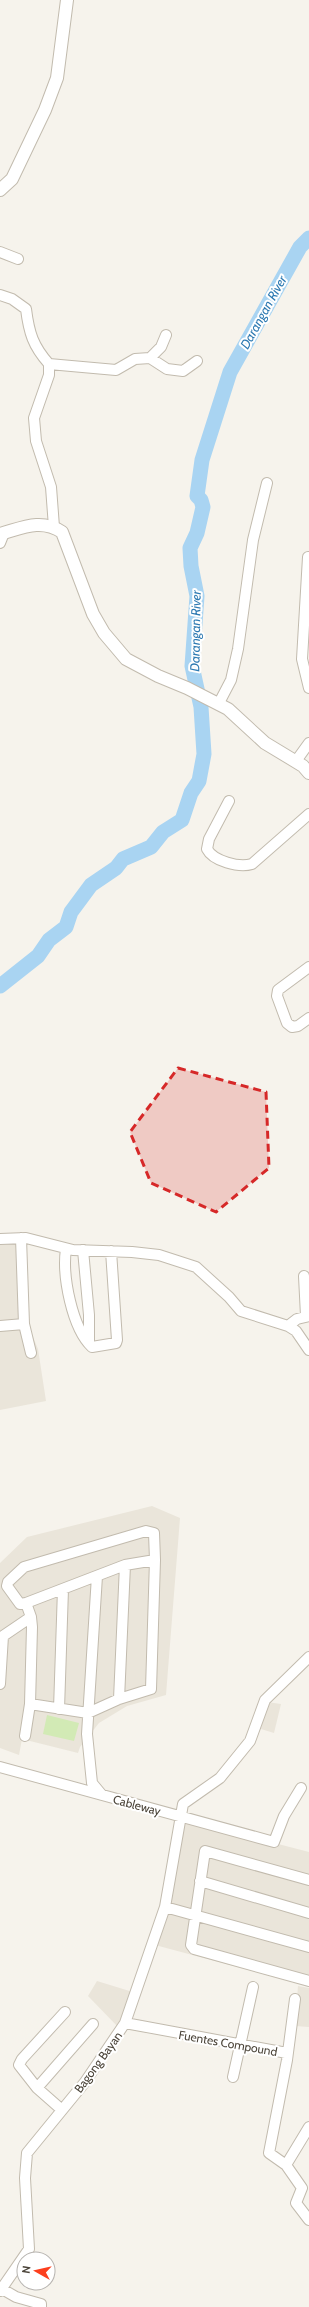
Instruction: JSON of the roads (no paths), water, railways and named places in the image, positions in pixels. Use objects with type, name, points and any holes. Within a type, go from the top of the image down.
[{"type":"street","points":[[0,190],[12,179],[45,110],[57,78],[67,0]]},
{"type":"street","points":[[0,252],[18,259]]},
{"type":"street","points":[[0,295],[12,299],[26,309],[30,334],[37,350],[49,364],[49,375],[34,418],[36,441],[52,487],[54,527]]},
{"type":"street","points":[[49,364],[116,370],[135,360],[150,358],[161,347],[166,335]]},
{"type":"street","points":[[150,358],[166,369],[183,371],[197,361]]},
{"type":"street","points":[[216,702],[231,680],[238,649],[253,540],[267,484]]},
{"type":"street","points":[[1,537],[42,524],[54,527],[62,532],[93,614],[104,633],[126,659],[228,709],[265,743],[296,762],[309,773]]},
{"type":"street","points":[[308,557],[302,658],[309,688]]},
{"type":"street","points":[[296,762],[309,743]]},
{"type":"street","points":[[229,801],[209,839],[207,849],[210,854],[230,863],[244,866],[252,864],[309,814]]},
{"type":"street","points":[[309,967],[280,987],[277,996],[287,1023],[292,1027],[298,1026],[309,1018]]},
{"type":"street","points":[[21,1238],[24,1324],[31,1353]]},
{"type":"street","points":[[0,1239],[21,1238],[66,1249],[111,1251],[159,1256],[196,1267],[242,1311],[288,1326],[296,1331],[309,1350]]},
{"type":"street","points":[[66,1249],[65,1258],[70,1304],[89,1344],[92,1347],[116,1343],[117,1340],[111,1251]]},
{"type":"street","points":[[83,1250],[89,1315],[89,1344]]},
{"type":"street","points":[[288,1326],[297,1319],[308,1316],[304,1276]]},
{"type":"street","points":[[0,1326],[24,1324]]},
{"type":"street","points":[[30,1704],[88,1713],[120,1699],[150,1689],[155,1560],[154,1533],[146,1531],[24,1567],[8,1582],[7,1586],[20,1604],[125,1565],[155,1560]]},
{"type":"street","points":[[120,1699],[125,1565]]},
{"type":"street","points":[[97,1576],[88,1713],[88,1759],[92,1783],[104,1796]]},
{"type":"street","points":[[60,1709],[63,1589]]},
{"type":"street","points":[[25,1736],[30,1704],[31,1617],[26,1603]]},
{"type":"street","points":[[0,1684],[3,1636],[31,1617]]},
{"type":"street","points":[[179,1816],[183,1804],[220,1778],[250,1741],[266,1700],[309,1657]]},
{"type":"street","name":"Cableway","points":[[0,1767],[274,1842],[284,1816],[301,1788]]},
{"type":"street","name":"Bagong Bayan","points":[[1,2290],[29,2249],[25,2178],[27,2153],[85,2082],[125,2023],[165,1907],[179,1816]]},
{"type":"street","points":[[309,1880],[208,1851],[204,1854],[191,1945],[194,1949],[309,1981]]},
{"type":"street","points":[[200,1881],[309,1913]]},
{"type":"street","points":[[165,1907],[309,1947]]},
{"type":"street","points":[[233,2077],[254,1987]]},
{"type":"street","points":[[287,2053],[295,1998]]},
{"type":"street","points":[[62,2110],[37,2088],[19,2067],[20,2062],[65,2012]]},
{"type":"street","name":"Fuentes Compound","points":[[125,2023],[181,2034],[241,2043],[287,2053],[269,2153],[286,2165],[302,2188],[296,2203],[309,2220]]},
{"type":"street","points":[[37,2088],[93,2024]]},
{"type":"street","points":[[286,2165],[309,2127]]},
{"type":"street","points":[[1,2290],[16,2297],[41,2304],[41,2307]]},
{"type":"waterway","name":"Darangan River","points":[[0,986],[38,956],[49,940],[66,927],[71,912],[91,885],[116,868],[123,859],[151,847],[163,832],[182,820],[191,793],[199,781],[204,754],[201,707],[192,666],[197,596],[191,566],[190,548],[197,533],[203,507],[201,500],[197,496],[202,460],[230,372],[300,247],[309,238]]}]
